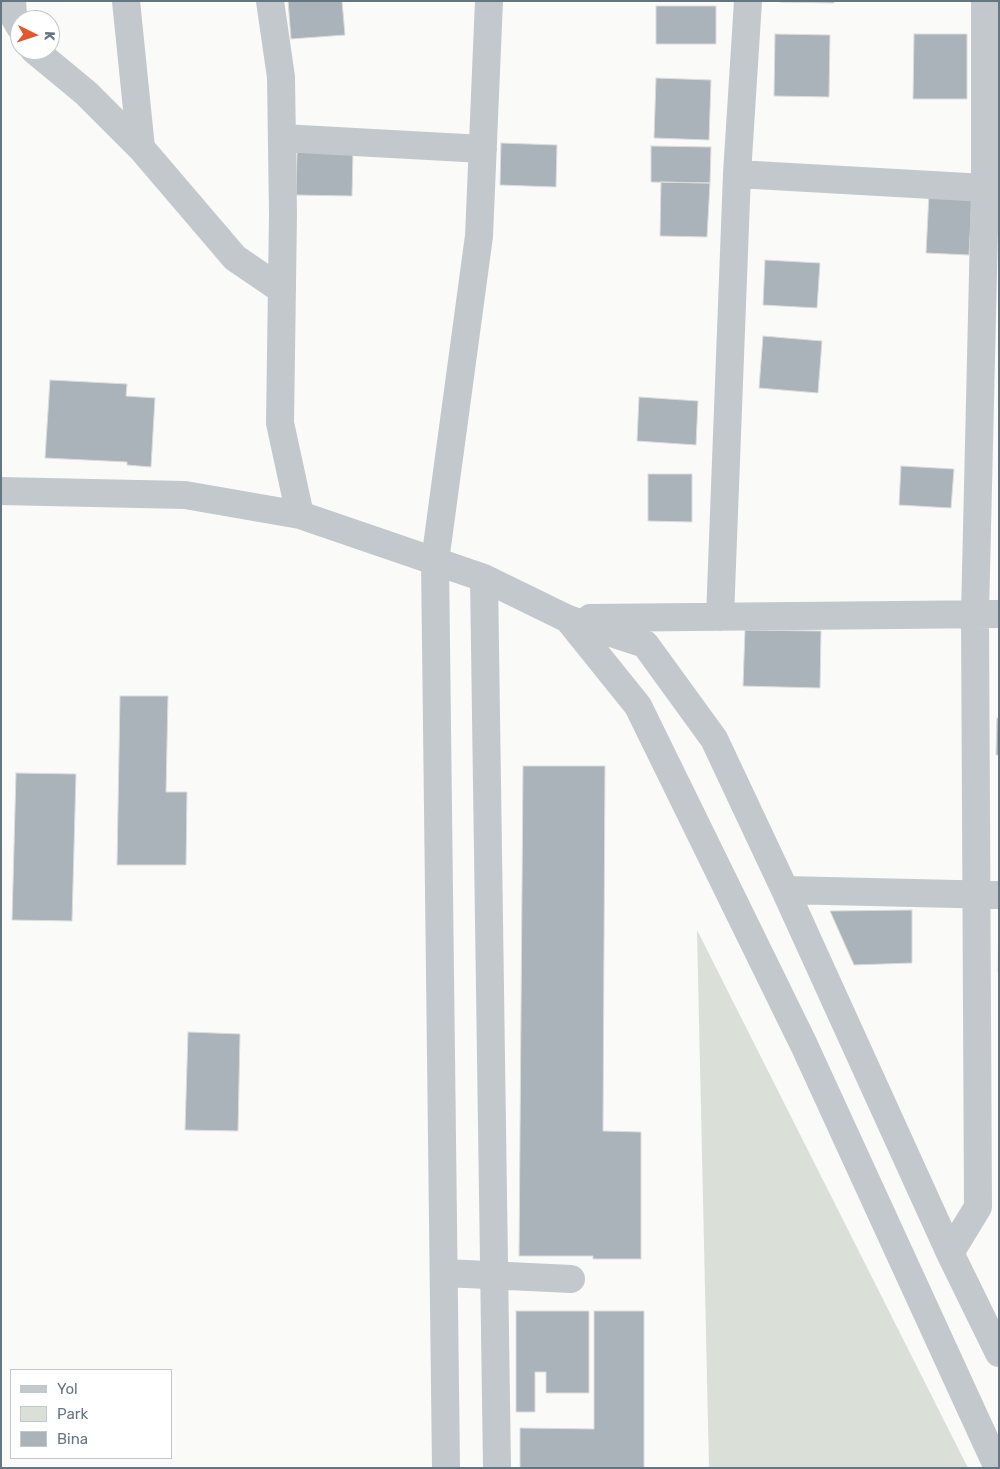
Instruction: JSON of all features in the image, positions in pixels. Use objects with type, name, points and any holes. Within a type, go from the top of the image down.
[{"type":"street","points":[[126,1],[141,148]]},
{"type":"street","points":[[270,1],[281,76],[282,290],[280,423],[300,515]]},
{"type":"street","points":[[446,1468],[435,561],[479,236],[489,1]]},
{"type":"street","points":[[720,616],[737,174],[748,1]]},
{"type":"street","points":[[950,1253],[978,1207],[988,894],[984,1]]},
{"type":"street","points":[[46,60],[86,92],[141,148],[235,258],[282,290]]},
{"type":"street","points":[[282,138],[483,149]]},
{"type":"street","points":[[737,174],[985,188]]},
{"type":"street","points":[[1,491],[185,495],[300,515],[484,578],[568,618],[645,644],[714,739],[785,890],[950,1253],[999,1353]]},
{"type":"street","points":[[484,578],[497,1468]]},
{"type":"street","points":[[568,618],[987,614]]},
{"type":"street","points":[[568,618],[638,706],[804,1045],[998,1468]]},
{"type":"street","points":[[785,890],[988,894]]},
{"type":"street","points":[[445,1273],[571,1279]]},
{"type":"green space","points":[[697,930],[968,1468],[709,1468]]},
{"type":"building","points":[[288,1],[342,1],[345,35],[291,39]]},
{"type":"building","points":[[834,1],[834,3],[779,2]]},
{"type":"building","points":[[656,6],[716,6],[716,44],[656,44]]},
{"type":"building","points":[[775,34],[830,35],[829,97],[774,96]]},
{"type":"building","points":[[914,34],[967,34],[967,99],[913,99]]},
{"type":"building","points":[[656,78],[711,80],[709,140],[654,138]]},
{"type":"building","points":[[501,143],[557,145],[556,187],[500,185]]},
{"type":"building","points":[[651,146],[711,147],[710,183],[651,182]]},
{"type":"building","points":[[297,151],[353,152],[352,196],[296,195]]},
{"type":"building","points":[[661,182],[710,183],[707,237],[660,236]]},
{"type":"building","points":[[929,194],[972,197],[969,255],[926,253]]},
{"type":"building","points":[[765,260],[820,263],[817,308],[763,305]]},
{"type":"building","points":[[763,336],[822,341],[818,393],[759,388]]},
{"type":"building","points":[[50,380],[127,384],[126,396],[155,398],[151,467],[127,465],[127,462],[45,458]]},
{"type":"building","points":[[639,397],[698,401],[696,445],[637,441]]},
{"type":"building","points":[[901,466],[954,469],[951,508],[899,505]]},
{"type":"building","points":[[648,474],[692,474],[692,522],[648,521]]},
{"type":"building","points":[[745,630],[821,631],[820,688],[743,686]]},
{"type":"building","points":[[120,696],[168,696],[166,792],[187,792],[186,865],[117,865]]},
{"type":"building","points":[[997,718],[999,718],[999,755],[996,755]]},
{"type":"building","points":[[523,766],[605,766],[603,1131],[641,1132],[641,1259],[593,1259],[593,1256],[519,1256]]},
{"type":"building","points":[[16,773],[76,774],[72,921],[12,920]]},
{"type":"building","points":[[912,910],[912,963],[854,965],[830,911]]},
{"type":"building","points":[[999,914],[999,972],[998,972]]},
{"type":"building","points":[[188,1032],[240,1034],[238,1131],[185,1130]]},
{"type":"building","points":[[516,1311],[589,1311],[589,1393],[546,1393],[546,1372],[535,1372],[535,1412],[516,1412]]},
{"type":"building","points":[[594,1311],[644,1311],[644,1468],[520,1468],[520,1428],[594,1429]]}]
